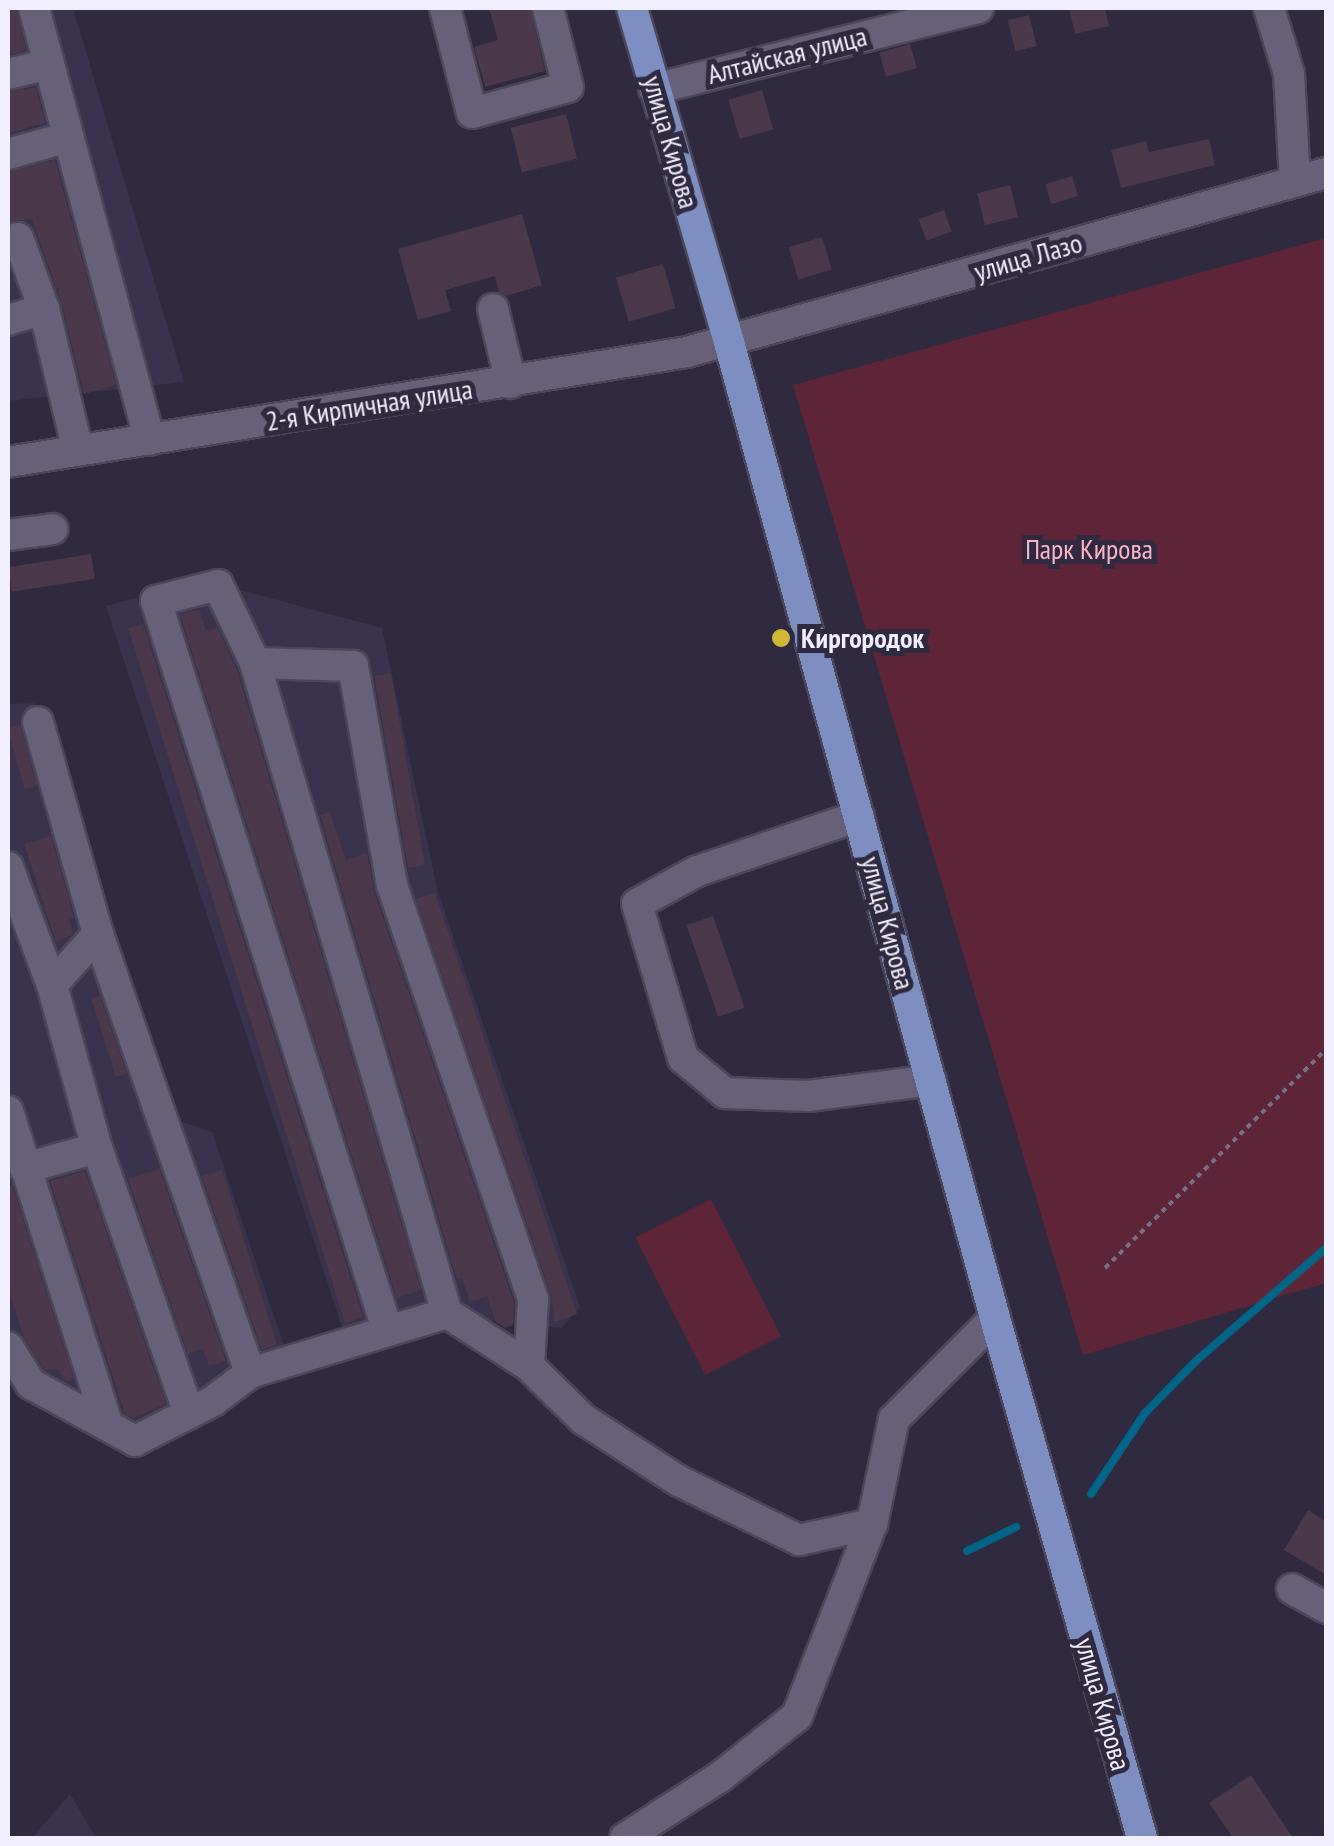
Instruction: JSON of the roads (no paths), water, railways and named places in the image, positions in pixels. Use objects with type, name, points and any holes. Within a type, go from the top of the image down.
[{"type":"main road","name":"улица Кирова","points":[[632,8],[729,342],[994,1318],[1142,1838]]},
{"type":"street","points":[[445,8],[472,113],[568,87],[548,8]]},
{"type":"street","name":"Алтайская улица","points":[[654,88],[978,8]]},
{"type":"street","points":[[1269,8],[1289,74],[1294,182]]},
{"type":"street","points":[[26,16],[49,64],[150,440]]},
{"type":"street","points":[[8,74],[49,64]]},
{"type":"street","points":[[8,154],[68,136]]},
{"type":"street","name":"улица Лазо","points":[[729,342],[1326,173]]},
{"type":"street","points":[[8,241],[18,238],[44,309],[78,451]]},
{"type":"street","points":[[8,320],[44,309]]},
{"type":"street","points":[[493,310],[511,383]]},
{"type":"street","name":"2-я Кирпичная улица","points":[[8,462],[511,383],[729,342]]},
{"type":"street","points":[[8,535],[53,529]]},
{"type":"street","points":[[388,1329],[156,602],[218,585],[255,663],[447,1313]]},
{"type":"street","points":[[255,663],[353,666],[392,885],[533,1300],[529,1366]]},
{"type":"street","points":[[38,722],[98,934],[250,1373]]},
{"type":"street","points":[[859,816],[697,870],[638,904],[683,1058],[726,1093],[808,1096],[930,1080]]},
{"type":"street","points":[[8,867],[52,985],[96,1148],[189,1413]]},
{"type":"street","points":[[52,985],[98,934]]},
{"type":"street","points":[[8,1111],[108,1426]]},
{"type":"street","points":[[25,1168],[96,1148]]},
{"type":"street","points":[[8,1347],[30,1384],[135,1441],[189,1413],[250,1373],[447,1313],[474,1326],[529,1366],[599,1430],[679,1481],[799,1540],[872,1524]]},
{"type":"street","points":[[625,1838],[720,1776],[797,1716],[872,1524],[894,1419],[994,1318]]},
{"type":"street","points":[[1292,1589],[1326,1608]]},
{"type":"waterway","points":[[1091,1494],[1145,1413],[1196,1361],[1326,1248]]},
{"type":"waterway","points":[[967,1551],[1016,1527]]},
{"type":"place","name":"Киргородок","points":[[781,638]]},
{"type":"park label","name":"Парк Кирова","points":[[1089,549]]}]
